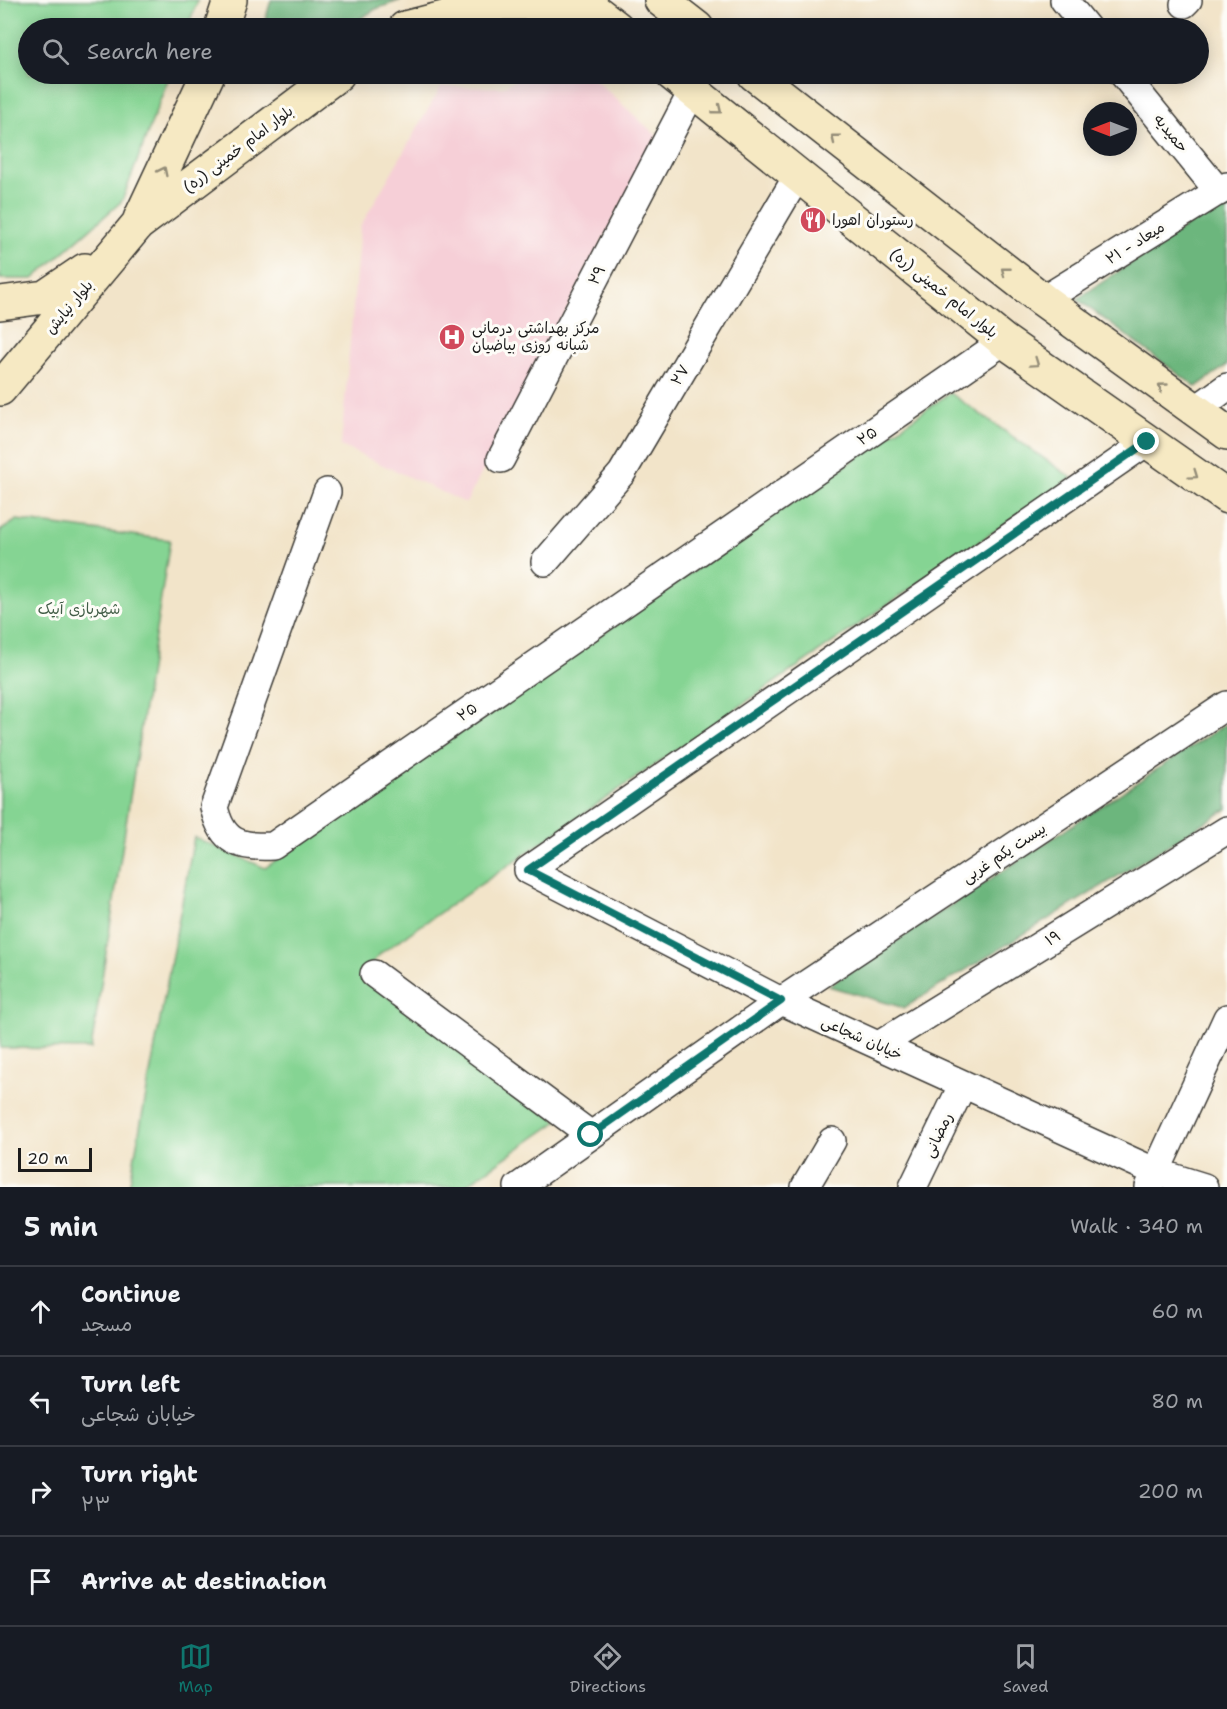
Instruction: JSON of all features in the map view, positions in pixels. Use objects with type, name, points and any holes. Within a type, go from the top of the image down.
[{"type":"main road","points":[[224,18],[230,0]]},
{"type":"main road","points":[[662,0],[684,18]]},
{"type":"main road","points":[[444,18],[502,3],[586,4],[604,18]]},
{"type":"main road","points":[[0,303],[45,297],[75,278],[138,224],[203,84]]},
{"type":"main road","name":"بلوار امام خمینی (ره)","points":[[138,224],[325,84]]},
{"type":"main road","name":"بلوار امام خمینی (ره)","points":[[685,84],[1004,341],[1227,497]]},
{"type":"main road","points":[[767,84],[1043,300],[1194,411],[1227,432]]},
{"type":"main road","points":[[838,207],[869,165]]},
{"type":"main road","name":"بلوار نیایش","points":[[0,389],[138,224]]},
{"type":"street","points":[[1064,0],[1079,18]]},
{"type":"street","name":"۲۹","points":[[501,459],[682,84]]},
{"type":"street","name":"حمیدیه","points":[[1132,84],[1223,189]]},
{"type":"street","name":"۲۷","points":[[545,562],[622,473],[798,175]]},
{"type":"street","name":"۲۱ - میعاد","points":[[1043,300],[1223,189]]},
{"type":"street","name":"۲۵","points":[[327,492],[214,807],[218,822],[226,834],[246,848],[273,846],[1004,341]]},
{"type":"street","points":[[1194,411],[1227,387]]},
{"type":"street","name":"خیابان شجاعی","points":[[1147,442],[528,870],[781,1001],[963,1084],[1153,1179],[1204,1187]]},
{"type":"street","name":"بیست یکم غربی","points":[[518,1187],[781,1001],[1227,705]]},
{"type":"street","name":"۱۹","points":[[879,1045],[1227,830]]},
{"type":"street","points":[[374,974],[591,1135]]},
{"type":"street","points":[[1153,1179],[1227,1018]]},
{"type":"street","name":"رمضانی","points":[[913,1187],[963,1084]]},
{"type":"street","points":[[805,1187],[832,1141]]},
{"type":"shaded area","name":"مرکز بهداشتی درمانی شبانه روزی بیاضیان","points":[[508,84],[600,84],[657,136],[466,503],[341,446],[360,227],[441,87],[502,87]]},
{"type":"green space","points":[[0,0],[198,0],[191,18],[18,18],[18,84],[166,84],[122,201],[33,279],[0,279]]},
{"type":"green space","points":[[271,0],[401,0],[376,9],[361,18],[266,18]]},
{"type":"green space","points":[[1227,199],[1227,365],[1196,387],[1077,299]]},
{"type":"green space","points":[[950,393],[1072,478],[381,953],[360,976],[558,1121],[463,1187],[129,1187],[194,837],[265,868]]},
{"type":"green space","name":"شهربازی آبیک","points":[[17,520],[170,540],[91,1049],[0,1048],[0,531]]},
{"type":"green space","points":[[1227,723],[1227,809],[904,1008],[828,986]]},
{"type":"place","name":"رستوران اهورا","points":[[813,220]]},
{"type":"place","name":"مرکز بهداشتی درمانی شبانه روزی بیاضیان","points":[[452,337]]},
{"type":"route","points":[[591,1135],[781,1001],[528,870],[1147,442]]}]
